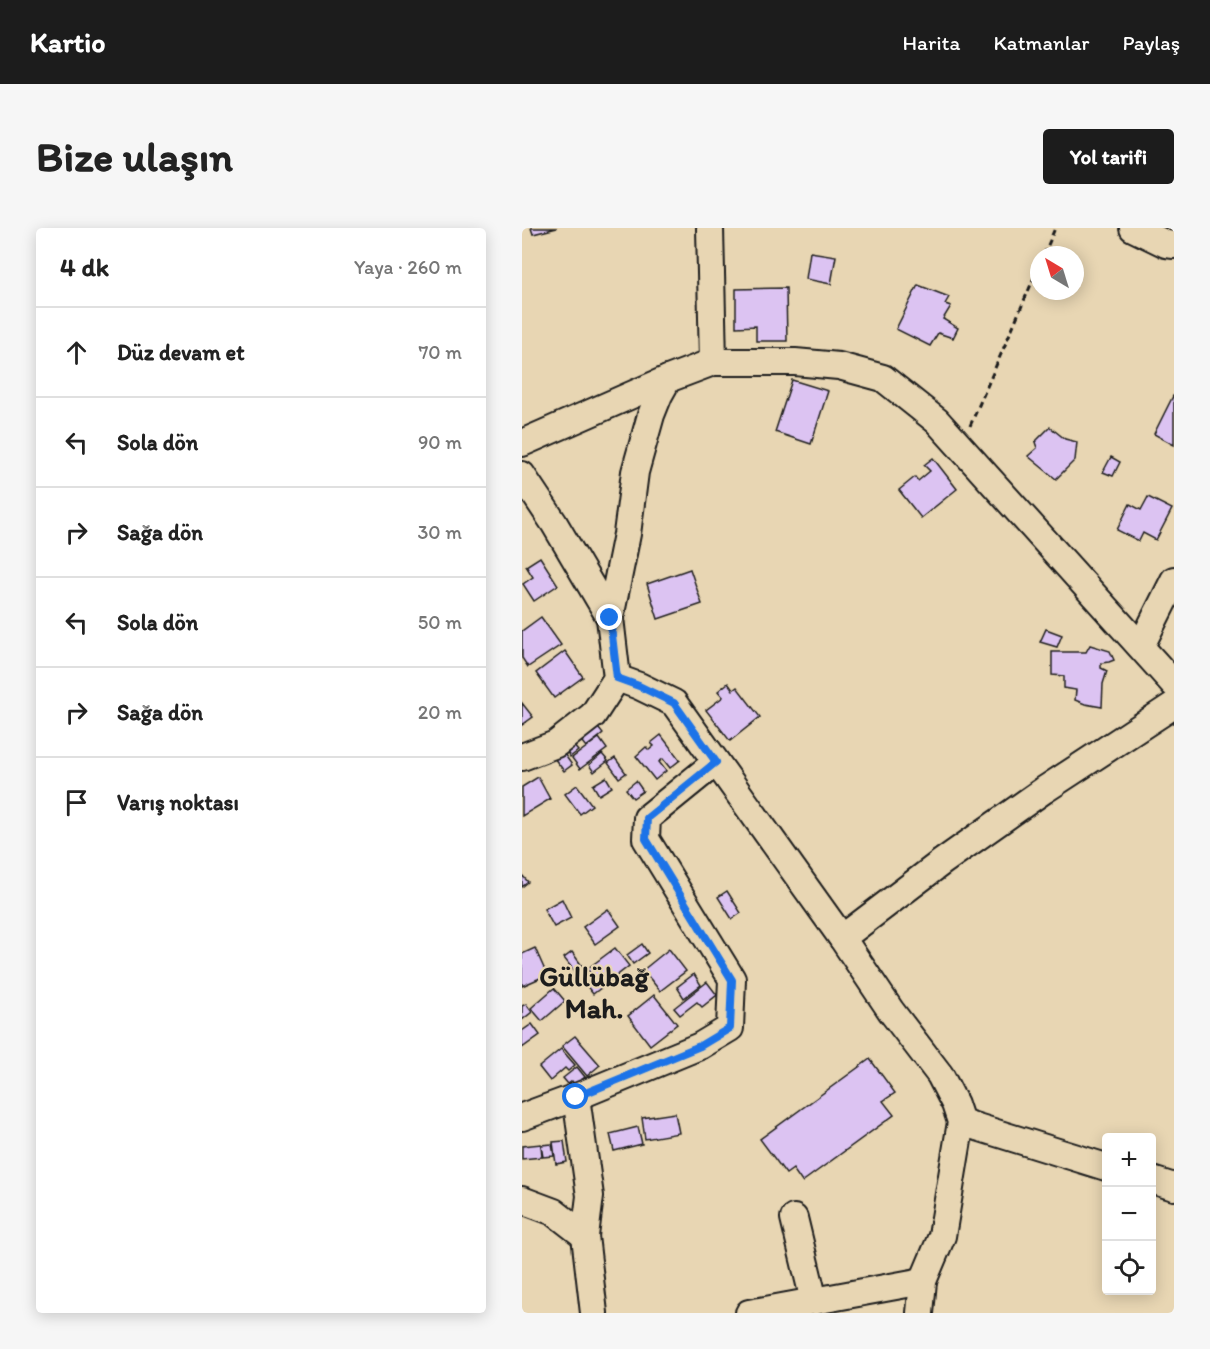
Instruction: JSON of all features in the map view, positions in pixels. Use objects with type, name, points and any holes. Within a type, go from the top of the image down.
[{"type":"street","points":[[710,228],[713,362]]},
{"type":"street","points":[[1132,228],[1166,244],[1174,245]]},
{"type":"street","points":[[522,443],[713,362],[775,361],[839,366],[883,378],[938,422],[1174,684]]},
{"type":"street","points":[[522,757],[556,744],[593,715],[617,678],[610,618],[627,534],[635,472],[651,415],[669,379]]},
{"type":"street","points":[[522,475],[554,523],[610,618]]},
{"type":"street","points":[[1140,646],[1174,580]]},
{"type":"street","points":[[617,678],[674,703],[842,938],[891,1011],[940,1075],[955,1104],[961,1122],[942,1236],[923,1281],[920,1313]]},
{"type":"street","points":[[842,938],[951,855],[1044,790],[1174,705]]},
{"type":"street","points":[[522,1117],[700,1046],[730,1028],[732,980],[646,839],[647,818],[716,762]]},
{"type":"street","points":[[576,1097],[590,1196],[585,1236],[594,1313]]},
{"type":"street","points":[[961,1122],[1102,1165]]},
{"type":"street","points":[[1156,1181],[1174,1187]]},
{"type":"street","points":[[522,1200],[554,1212],[585,1236]]},
{"type":"street","points":[[794,1218],[814,1301]]},
{"type":"street","points":[[750,1313],[923,1281]]},
{"type":"path","points":[[1048,246],[1055,228]]},
{"type":"path","points":[[961,447],[1030,287]]},
{"type":"building","points":[[531,228],[557,228],[533,234]]},
{"type":"building","points":[[810,252],[836,256],[831,284],[806,279]]},
{"type":"building","points":[[918,285],[949,297],[945,304],[951,306],[943,319],[958,328],[953,338],[938,333],[930,346],[896,329]]},
{"type":"building","points":[[786,288],[787,341],[756,341],[756,326],[736,327],[736,289]]},
{"type":"building","points":[[792,380],[828,391],[811,444],[775,432]]},
{"type":"building","points":[[1174,397],[1174,445],[1154,434]]},
{"type":"building","points":[[1050,427],[1065,439],[1077,442],[1075,460],[1056,479],[1028,456],[1037,448],[1035,442]]},
{"type":"building","points":[[1111,457],[1120,462],[1113,476],[1103,472]]},
{"type":"building","points":[[933,458],[957,489],[921,518],[899,490],[915,477],[918,481],[930,471],[924,465]]},
{"type":"building","points":[[1148,497],[1172,509],[1156,540],[1143,533],[1139,541],[1117,530],[1130,504],[1141,510]]},
{"type":"building","points":[[540,557],[558,585],[534,601],[523,584],[533,577],[526,566]]},
{"type":"building","points":[[690,569],[702,604],[658,619],[647,584]]},
{"type":"building","points":[[541,617],[561,645],[528,667],[522,658],[522,631]]},
{"type":"building","points":[[1046,629],[1062,635],[1057,647],[1040,642]]},
{"type":"building","points":[[1090,645],[1110,651],[1114,660],[1101,663],[1101,668],[1107,671],[1103,684],[1102,707],[1075,700],[1076,690],[1064,688],[1064,676],[1052,675],[1052,652],[1086,652]]},
{"type":"building","points":[[565,651],[583,677],[554,698],[536,673]]},
{"type":"building","points":[[728,683],[733,690],[737,687],[760,717],[730,741],[706,710],[723,697],[718,691]]},
{"type":"building","points":[[522,703],[533,717],[522,725]]},
{"type":"building","points":[[595,724],[603,734],[586,747],[578,737]]},
{"type":"building","points":[[661,735],[680,760],[670,768],[663,759],[659,762],[666,771],[655,780],[636,756],[646,747],[649,750],[654,746],[651,743]]},
{"type":"building","points":[[599,738],[607,749],[580,769],[572,758]]},
{"type":"building","points":[[572,744],[578,751],[570,757],[565,749]]},
{"type":"building","points":[[562,751],[572,765],[564,771],[554,758]]},
{"type":"building","points":[[602,754],[608,761],[594,772],[589,765]]},
{"type":"building","points":[[615,758],[626,773],[619,778],[608,763]]},
{"type":"building","points":[[538,777],[550,799],[522,816],[522,787]]},
{"type":"building","points":[[606,777],[612,787],[599,795],[593,785]]},
{"type":"building","points":[[636,781],[643,791],[633,798],[626,789]]},
{"type":"building","points":[[577,785],[592,805],[580,814],[565,794]]},
{"type":"building","points":[[522,875],[528,882],[522,887]]},
{"type":"building","points":[[727,891],[741,913],[732,919],[718,897]]},
{"type":"building","points":[[562,899],[571,918],[554,927],[544,909]]},
{"type":"building","points":[[608,909],[620,926],[595,944],[583,927]]},
{"type":"building","points":[[642,944],[648,953],[633,964],[627,955]]},
{"type":"building","points":[[535,948],[547,975],[522,986],[522,954]]},
{"type":"building","points":[[615,948],[629,966],[593,994],[585,984],[594,977],[587,969]]},
{"type":"building","points":[[669,949],[686,971],[660,991],[643,970]]},
{"type":"building","points":[[572,952],[582,966],[575,972],[564,958]]},
{"type":"building","points":[[694,974],[701,985],[684,998],[677,987]]},
{"type":"building","points":[[707,982],[717,995],[702,1007],[697,1002],[680,1015],[674,1008]]},
{"type":"building","points":[[554,988],[565,1001],[542,1021],[531,1008]]},
{"type":"building","points":[[654,995],[677,1024],[650,1045],[628,1016]]},
{"type":"building","points":[[526,1004],[532,1012],[522,1020],[522,1006]]},
{"type":"building","points":[[532,1024],[540,1035],[522,1048],[522,1031]]},
{"type":"building","points":[[575,1036],[600,1065],[587,1076],[562,1046]]},
{"type":"building","points":[[561,1049],[575,1065],[568,1071],[565,1068],[550,1081],[539,1067]]},
{"type":"building","points":[[870,1059],[895,1093],[883,1101],[894,1115],[802,1182],[793,1169],[786,1174],[760,1139]]},
{"type":"building","points":[[577,1067],[585,1077],[575,1085],[572,1081],[568,1084],[563,1078]]},
{"type":"building","points":[[675,1113],[679,1133],[645,1139],[642,1118]]},
{"type":"building","points":[[638,1127],[642,1144],[614,1151],[610,1134]]},
{"type":"building","points":[[564,1141],[567,1162],[556,1164],[553,1142]]},
{"type":"building","points":[[541,1144],[542,1157],[522,1159],[522,1146]]},
{"type":"building","points":[[552,1144],[554,1156],[543,1157],[541,1145]]},
{"type":"district","name":"Güllübağ Mah.","points":[[594,992]]},
{"type":"route","points":[[576,1097],[700,1046],[730,1028],[732,980],[646,839],[647,818],[716,762],[674,703],[617,678],[610,618]]}]
